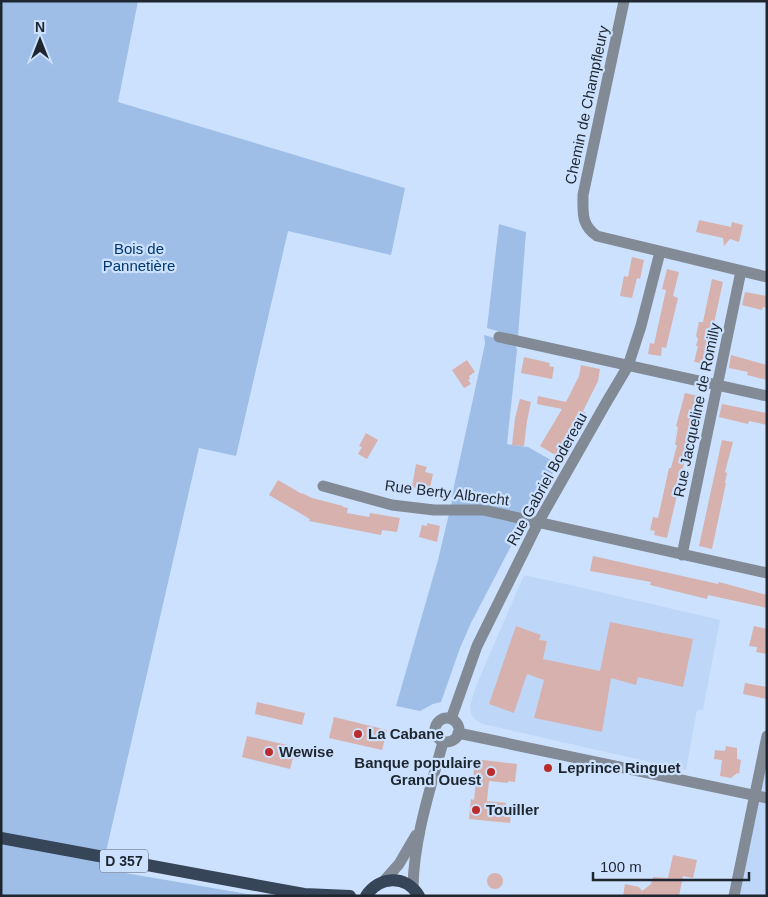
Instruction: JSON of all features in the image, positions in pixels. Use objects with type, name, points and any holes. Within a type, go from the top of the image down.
[{"type":"main road","name":"D 357","points":[[1,838],[306,895],[350,896]]},
{"type":"main road","points":[[366,896],[370,890],[384,881],[399,880],[416,892]]},
{"type":"street","name":"Chemin de Champfleury","points":[[624,1],[582,195],[583,215],[589,231],[597,236],[660,252]]},
{"type":"street","points":[[660,252],[767,278]]},
{"type":"street","name":"Rue Gabriel Bodereau","points":[[450,719],[476,646],[540,521],[628,366],[641,326],[660,252]]},
{"type":"street","name":"Rue Jacqueline de Romilly","points":[[682,554],[742,271]]},
{"type":"street","points":[[499,337],[767,396]]},
{"type":"street","name":"Rue Berty Albrecht","points":[[323,486],[392,504],[434,510],[483,510],[540,521],[574,531],[767,573]]},
{"type":"street","points":[[442,719],[450,719],[456,723],[458,733],[452,741],[442,742],[435,734],[435,727],[442,719]]},
{"type":"street","points":[[458,733],[767,798]]},
{"type":"street","points":[[734,896],[767,736]]},
{"type":"street","points":[[416,892],[414,868],[421,827],[442,742]]},
{"type":"street","points":[[384,881],[399,864],[421,827]]},
{"type":"shaded area","points":[[524,575],[720,620],[703,710],[697,710],[686,770],[482,724],[475,719],[471,714],[470,705],[476,686]]},
{"type":"shaded area","points":[[767,754],[767,896],[737,896]]},
{"type":"green space","name":"Bois de Pannetière","points":[[1,1],[138,1],[118,102],[405,188],[391,255],[288,231],[236,456],[199,448],[102,869],[259,896],[1,896]]},
{"type":"green space","points":[[499,224],[526,232],[518,337],[487,328]]},
{"type":"green space","points":[[484,335],[515,344],[517,350],[507,444],[528,447],[558,464],[528,515],[451,506],[485,344]]},
{"type":"green space","points":[[478,513],[524,521],[471,623],[441,702],[420,711],[396,706],[438,560],[449,514]]},
{"type":"building","points":[[699,220],[731,227],[732,222],[743,225],[739,242],[730,239],[724,246],[723,238],[696,232]]},
{"type":"building","points":[[632,257],[644,260],[640,279],[637,278],[632,298],[620,296],[624,276],[628,277]]},
{"type":"building","points":[[667,269],[679,272],[673,296],[678,298],[666,348],[662,347],[661,356],[648,354],[650,343],[654,344],[666,290],[662,289]]},
{"type":"building","points":[[712,279],[723,282],[705,364],[694,362],[698,346],[696,346],[698,339],[696,336],[699,322],[703,322]]},
{"type":"building","points":[[745,292],[767,296],[767,308],[763,307],[762,310],[742,305]]},
{"type":"building","points":[[731,355],[767,365],[767,380],[747,375],[748,372],[729,368]]},
{"type":"building","points":[[524,357],[550,363],[549,366],[554,367],[552,379],[521,373]]},
{"type":"building","points":[[467,360],[475,372],[469,376],[470,379],[468,380],[471,384],[464,388],[452,370]]},
{"type":"building","points":[[581,365],[600,369],[598,381],[583,411],[586,413],[581,420],[579,418],[557,456],[540,446],[562,409],[537,404],[538,396],[566,402],[579,376]]},
{"type":"building","points":[[685,393],[698,396],[678,495],[667,538],[654,535],[655,531],[650,530],[653,517],[658,518],[669,468],[671,468],[677,445],[675,445],[678,427],[676,426]]},
{"type":"building","points":[[520,399],[531,402],[524,446],[512,445],[515,418]]},
{"type":"building","points":[[722,404],[767,413],[767,425],[749,421],[748,424],[719,417]]},
{"type":"building","points":[[366,433],[378,440],[367,459],[358,454],[362,447],[359,446]]},
{"type":"building","points":[[722,440],[733,442],[725,472],[727,473],[726,483],[712,549],[699,546]]},
{"type":"building","points":[[416,464],[427,467],[425,472],[433,474],[429,493],[412,487]]},
{"type":"building","points":[[278,480],[312,498],[348,508],[347,513],[369,517],[370,513],[400,518],[397,532],[382,530],[381,535],[309,521],[310,519],[269,495]]},
{"type":"building","points":[[427,523],[440,526],[437,542],[419,537],[422,525],[427,526]]},
{"type":"building","points":[[593,556],[718,584],[719,582],[767,595],[767,608],[708,595],[707,599],[650,585],[651,582],[590,571]]},
{"type":"building","points":[[610,622],[693,639],[683,687],[638,677],[636,685],[611,678],[602,732],[534,718],[544,680],[527,674],[514,713],[489,704],[516,626],[541,635],[539,640],[547,641],[543,659],[600,671]]},
{"type":"building","points":[[754,626],[767,629],[767,654],[756,652],[757,647],[749,646]]},
{"type":"building","points":[[745,683],[767,687],[767,699],[743,694]]},
{"type":"building","points":[[257,702],[305,713],[302,725],[255,714]]},
{"type":"building","name":"La Cabane","points":[[334,717],[387,730],[382,750],[329,738]]},
{"type":"building","name":"Wewise","points":[[247,736],[296,747],[290,769],[242,757]]},
{"type":"building","points":[[726,746],[737,748],[737,759],[741,760],[739,774],[737,773],[731,778],[720,776],[722,760],[714,759],[715,750],[725,751]]},
{"type":"building","points":[[475,759],[517,764],[515,782],[489,781],[487,801],[506,803],[506,805],[512,806],[510,823],[469,819],[471,799],[474,800],[476,780],[473,779]]},
{"type":"building","points":[[673,855],[697,860],[693,878],[683,876],[679,896],[623,896],[625,884],[639,887],[642,891],[651,884],[653,877],[668,878]]},
{"type":"building","points":[[495,873],[501,875],[503,881],[501,887],[495,889],[489,887],[487,881],[489,875]]},
{"type":"place","name":"La Cabane","points":[[358,734]]},
{"type":"place","name":"Wewise","points":[[269,752]]},
{"type":"place","name":"Leprince Ringuet","points":[[548,768]]},
{"type":"place","name":"Banque populaire Grand Ouest","points":[[491,772]]},
{"type":"place","name":"Touiller","points":[[476,810]]}]
